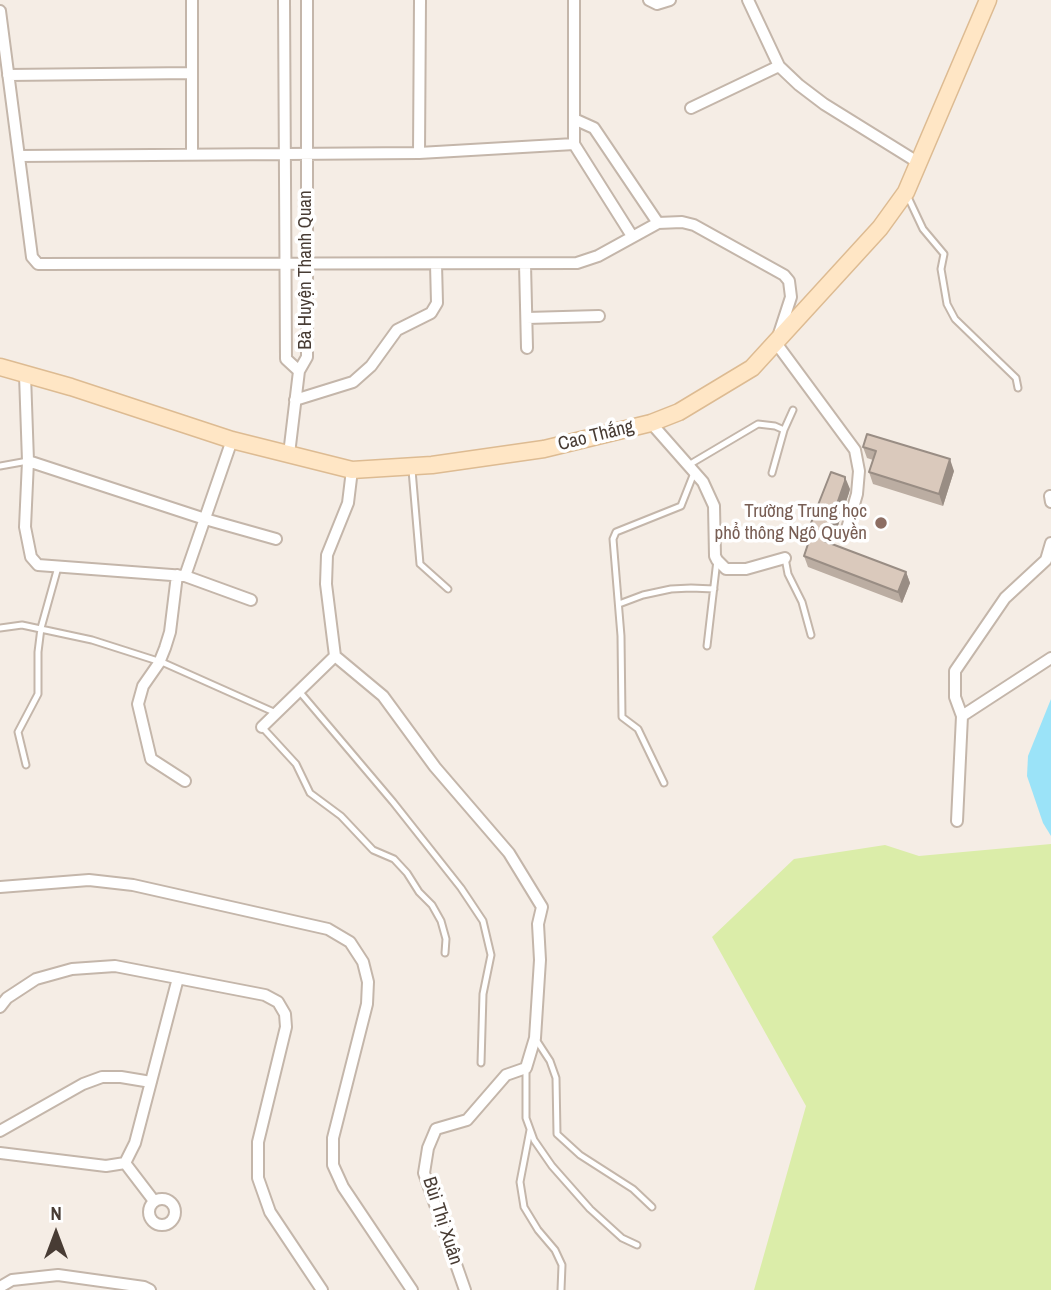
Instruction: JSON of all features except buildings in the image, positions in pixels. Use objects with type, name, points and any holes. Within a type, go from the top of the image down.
[{"type":"main road","name":"Cao Thắng","points":[[0,367],[71,387],[232,440],[352,470],[411,467],[544,449],[651,422],[678,412],[752,368],[880,228],[906,192],[988,0]]},
{"type":"street","points":[[191,0],[192,154]]},
{"type":"street","name":"Bà Huyện Thanh Quan","points":[[284,0],[286,359],[299,371],[307,357],[307,0]]},
{"type":"street","points":[[419,153],[420,0]]},
{"type":"street","points":[[574,0],[573,144],[632,236]]},
{"type":"street","points":[[649,0],[657,4],[670,0]]},
{"type":"street","points":[[748,0],[779,66],[824,104],[919,163]]},
{"type":"street","points":[[0,11],[32,257],[38,264],[526,264],[588,260],[658,223],[682,222],[694,225],[784,275],[791,288],[791,297],[776,343],[855,450],[859,471],[857,494],[846,531]]},
{"type":"street","points":[[691,108],[779,66]]},
{"type":"street","points":[[8,75],[192,73]]},
{"type":"street","points":[[574,119],[594,128],[658,223]]},
{"type":"street","points":[[19,156],[419,153],[573,144]]},
{"type":"street","points":[[295,400],[353,382],[371,366],[397,330],[431,313],[437,303],[436,264]]},
{"type":"street","points":[[526,264],[527,348]]},
{"type":"street","points":[[527,318],[599,316]]},
{"type":"street","points":[[289,454],[299,371]]},
{"type":"street","points":[[25,375],[28,461],[25,527],[31,557],[38,565],[181,575],[251,600]]},
{"type":"street","points":[[651,422],[703,482],[714,506],[717,560],[726,569],[746,569],[785,558]]},
{"type":"street","points":[[185,781],[155,763],[149,754],[138,704],[142,686],[159,663],[170,632],[181,575],[205,519],[232,440]]},
{"type":"street","points":[[28,461],[205,519],[276,539]]},
{"type":"street","points":[[352,470],[348,503],[327,555],[326,584],[335,656],[383,696],[435,767],[509,853],[542,907],[538,924],[540,973],[536,1038],[526,1069]]},
{"type":"street","points":[[957,821],[962,716],[955,697],[955,671],[1004,598],[1046,560],[1051,543]]},
{"type":"street","points":[[262,727],[335,656]]},
{"type":"street","points":[[962,716],[1051,658]]},
{"type":"street","points":[[0,887],[89,880],[133,885],[328,929],[350,942],[363,962],[368,982],[367,1004],[333,1138],[333,1165],[343,1187],[412,1290]]},
{"type":"street","points":[[0,1007],[7,998],[36,979],[72,969],[115,966],[265,995],[278,1002],[285,1014],[286,1027],[258,1142],[258,1178],[270,1212],[322,1290]]},
{"type":"street","points":[[125,1163],[135,1143],[178,978]]},
{"type":"street","name":"Bùi Thị Xuân","points":[[466,1290],[424,1173],[428,1147],[436,1129],[467,1120],[506,1075],[526,1069]]},
{"type":"street","points":[[0,1131],[83,1084],[103,1077],[151,1082]]},
{"type":"street","points":[[0,1153],[106,1167],[125,1163]]},
{"type":"street","points":[[125,1163],[155,1201]]},
{"type":"street","points":[[0,1287],[12,1280],[58,1275],[150,1290]]},
{"type":"lane","points":[[906,192],[923,229],[944,254],[941,269],[947,304],[955,319],[1016,378],[1018,388]]},
{"type":"lane","points":[[772,473],[784,430],[793,410]]},
{"type":"lane","points":[[664,783],[638,729],[622,717],[621,636],[613,539],[616,532],[681,506],[690,469],[758,424],[784,430]]},
{"type":"lane","points":[[0,466],[28,461]]},
{"type":"lane","points":[[411,467],[419,564],[448,589]]},
{"type":"lane","points":[[785,558],[788,574],[802,602],[811,635]]},
{"type":"lane","points":[[707,646],[717,560]]},
{"type":"lane","points":[[26,765],[18,732],[38,694],[41,628],[58,567]]},
{"type":"lane","points":[[618,604],[671,589],[713,589]]},
{"type":"lane","points":[[0,628],[22,625],[92,640],[164,663],[276,713]]},
{"type":"lane","points":[[299,691],[393,802],[484,921],[491,955],[483,994],[481,1063]]},
{"type":"lane","points":[[262,727],[296,764],[310,793],[341,816],[373,850],[394,859],[407,873],[441,921],[446,939],[445,953]]},
{"type":"lane","points":[[536,1038],[550,1061],[556,1078],[557,1134],[580,1156],[633,1189],[652,1208]]},
{"type":"lane","points":[[526,1069],[526,1118],[534,1140],[552,1166],[590,1209],[622,1238],[637,1245]]},
{"type":"lane","points":[[530,1130],[520,1182],[524,1207],[555,1250],[562,1265],[561,1290]]},
{"type":"green space","points":[[1051,844],[1051,1290],[754,1290],[806,1106],[712,937],[794,859],[885,845],[919,856]]},
{"type":"water","points":[[1051,699],[1051,836],[1043,823],[1027,776],[1028,756]]},
{"type":"place","name":"Trường Trung học phổ thông Ngô Quyền","points":[[881,523]]}]
